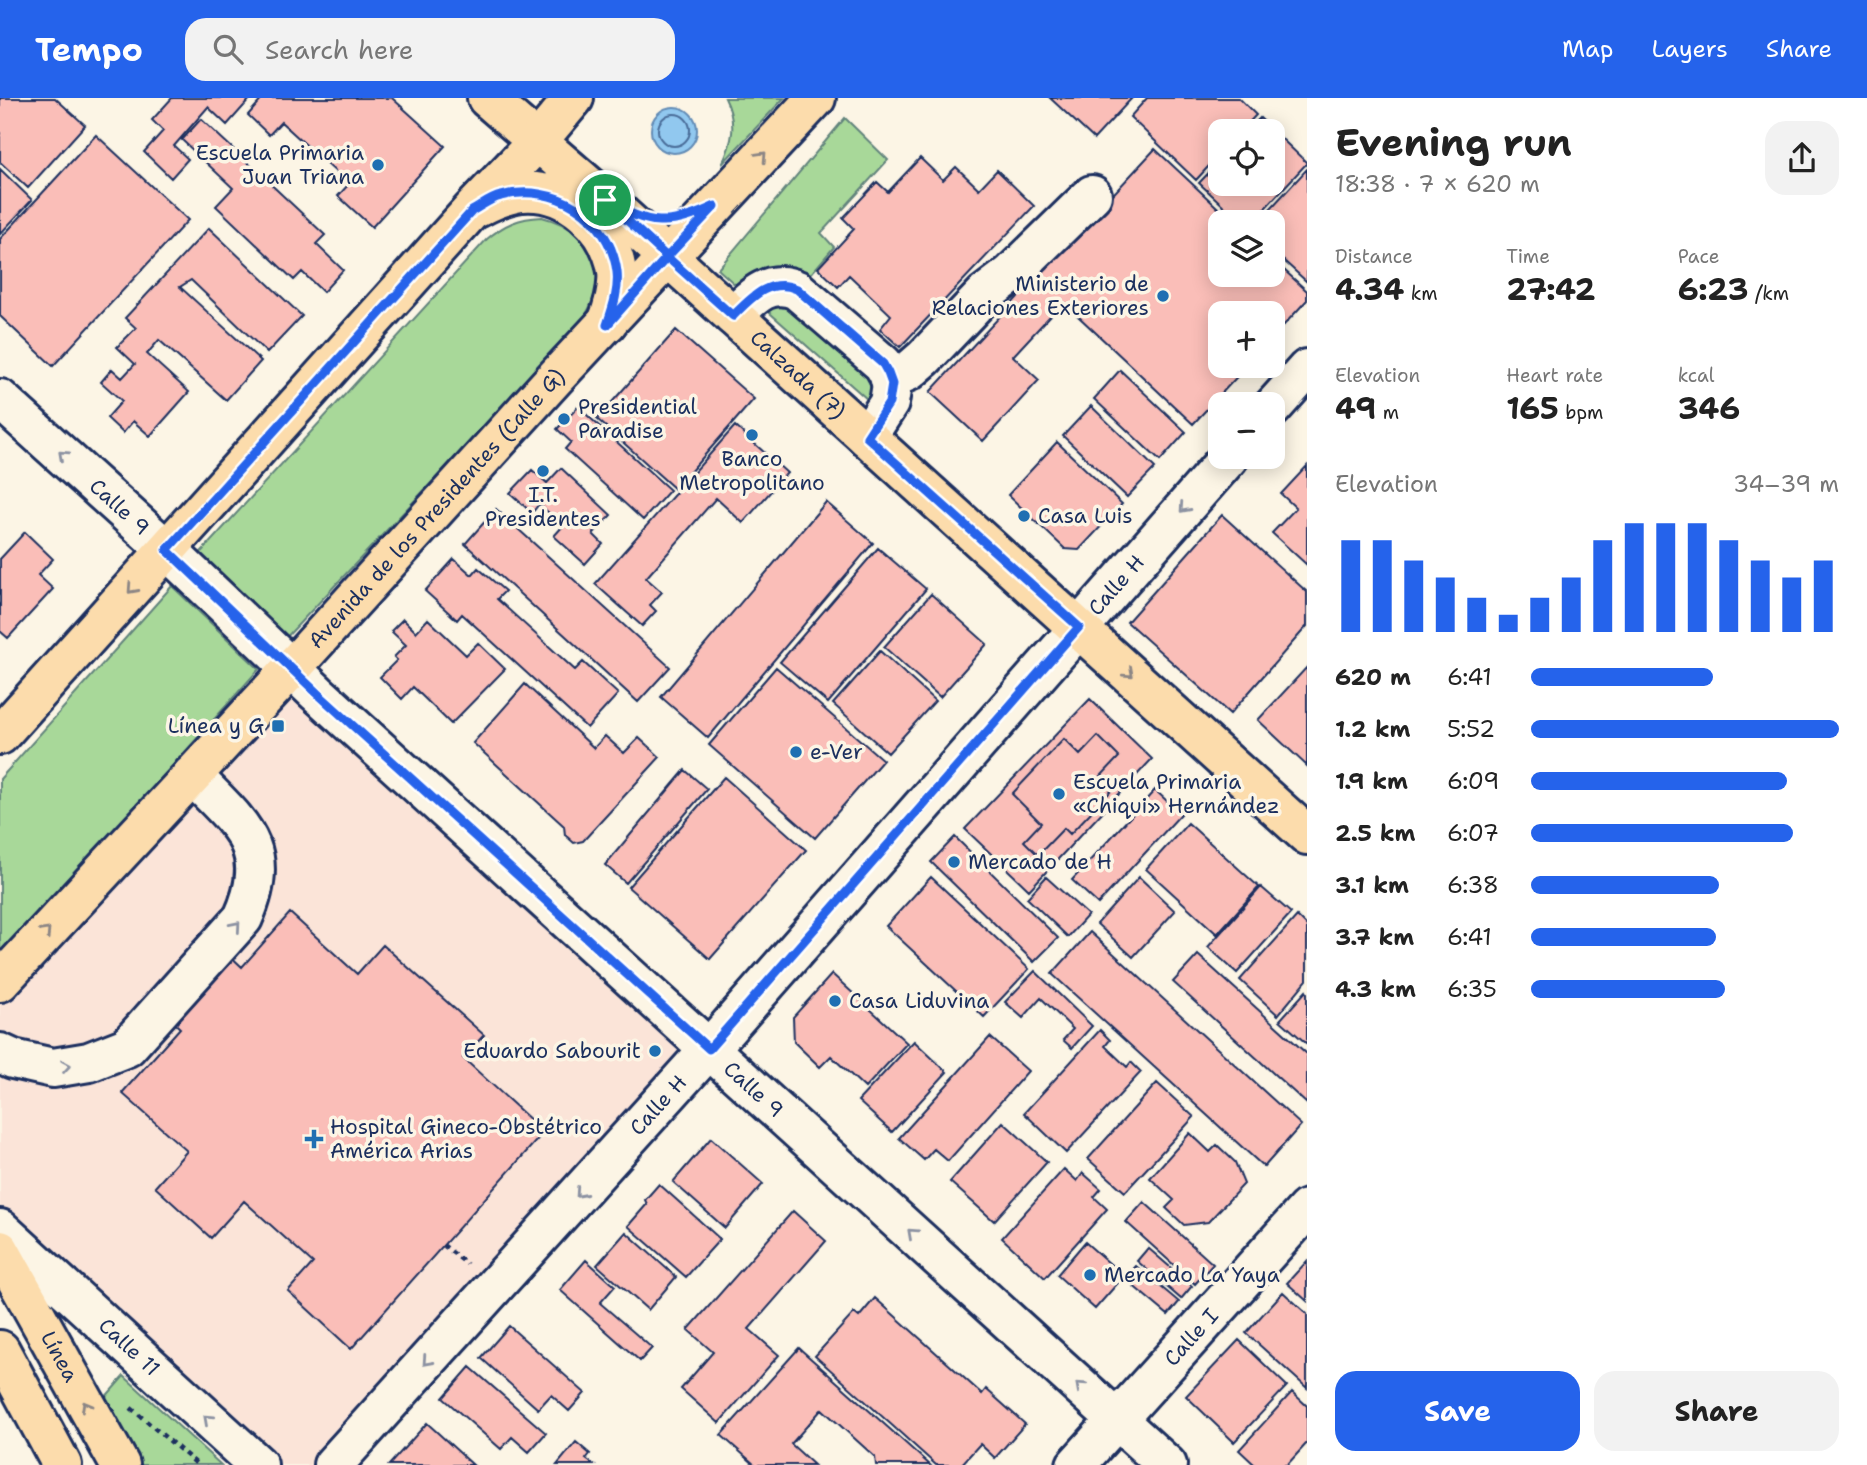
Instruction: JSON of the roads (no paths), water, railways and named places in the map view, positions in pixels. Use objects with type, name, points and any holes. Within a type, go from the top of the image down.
[{"type":"main road","name":"Calzada (7)","points":[[487,98],[605,200],[1307,835]]},
{"type":"main road","points":[[0,735],[574,98]]},
{"type":"main road","points":[[581,98],[574,120],[575,150],[586,177],[605,200],[631,216],[659,222],[689,218],[715,206]]},
{"type":"main road","name":"Avenida de los Presidentes (Calle G)","points":[[0,982],[816,98]]},
{"type":"main road","points":[[472,211],[498,196],[525,192],[551,195],[575,206],[596,223],[610,246],[617,272],[616,299],[607,325]]},
{"type":"main road","name":"Línea","points":[[0,1250],[120,1465]]},
{"type":"main road","points":[[0,1350],[62,1465]]},
{"type":"street","points":[[890,379],[908,371],[924,358],[985,294],[1010,275],[1093,195]]},
{"type":"street","points":[[733,316],[754,295],[766,288],[788,285],[797,289],[883,364],[892,392],[889,403],[867,437]]},
{"type":"street","points":[[1285,394],[1307,369]]},
{"type":"street","name":"Calle 9","points":[[0,399],[167,550],[291,669],[1167,1465]]},
{"type":"street","name":"Calle H","points":[[333,1465],[709,1049],[1219,469]]},
{"type":"street","points":[[0,1053],[13,1059],[54,1068],[89,1062],[127,1047],[243,918],[253,896],[256,862],[243,828],[192,775]]},
{"type":"street","name":"Calle I","points":[[1076,1465],[1307,1209]]},
{"type":"street","name":"Calle 11","points":[[0,1229],[258,1465]]},
{"type":"water","points":[[674,107],[691,113],[697,130],[691,147],[674,153],[657,147],[651,130],[657,113]]},
{"type":"place","name":"Escuela Primaria Juan Triana","points":[[378,165]]},
{"type":"place","name":"Ministerio de Relaciones Exteriores","points":[[1163,296]]},
{"type":"place","name":"Presidential Paradise","points":[[564,419]]},
{"type":"place","name":"Banco Metropolitano","points":[[752,435]]},
{"type":"place","name":"I.T. Presidentes","points":[[543,471]]},
{"type":"place","name":"Casa Luis","points":[[1024,516]]},
{"type":"place","name":"Línea y G","points":[[278,726]]},
{"type":"place","name":"e-Ver","points":[[796,752]]},
{"type":"place","name":"Escuela Primaria «Chiqui» Hernández","points":[[1059,794]]},
{"type":"place","name":"Mercado de H","points":[[954,862]]},
{"type":"place","name":"Casa Liduvina","points":[[835,1001]]},
{"type":"place","name":"Eduardo Sabourit","points":[[655,1051]]},
{"type":"place","name":"Hospital Gineco-Obstétrico América Arias","points":[[314,1139]]},
{"type":"place","name":"Mercado La Yaya","points":[[1090,1275]]}]
